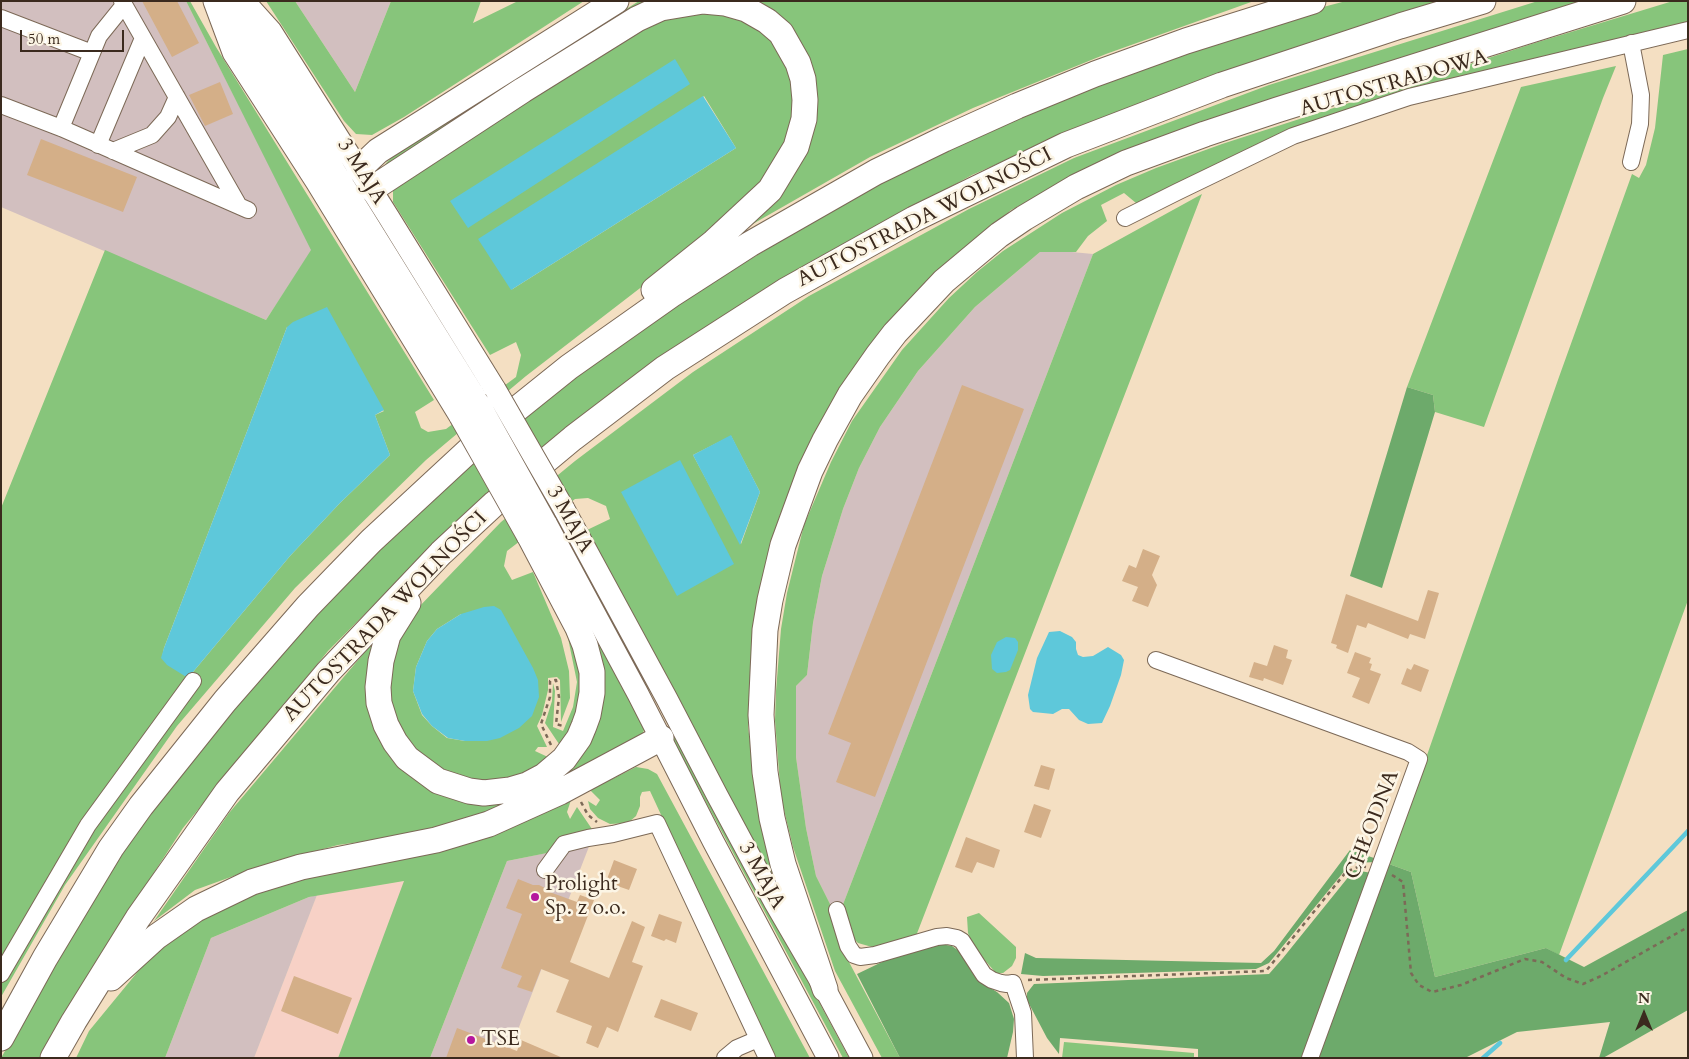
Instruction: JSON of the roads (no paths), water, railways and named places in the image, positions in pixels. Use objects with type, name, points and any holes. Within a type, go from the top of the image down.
[{"type":"highway","points":[[216,1],[235,52],[328,197],[470,409],[538,529],[568,608],[585,645],[592,672],[592,693],[584,726],[579,738],[564,759],[544,776],[527,785],[510,790],[484,793],[469,791],[438,781],[420,770],[406,758],[395,742],[382,714],[379,702],[378,676],[388,635],[441,552]]},
{"type":"highway","points":[[359,183],[378,152],[616,1]]},
{"type":"highway","points":[[359,183],[531,85],[637,19],[661,8],[703,1],[725,3],[746,9],[767,21],[781,34],[798,63],[803,79],[804,119],[796,147],[782,172],[770,190],[714,242],[658,285],[569,367]]},
{"type":"highway","points":[[1,1038],[45,958],[111,848],[141,806],[225,701],[308,606],[371,542],[493,428],[569,367],[671,295],[750,244],[803,212],[893,164],[1017,106],[1095,74],[1186,41],[1313,1]]},
{"type":"highway","name":"AUTOSTRADA WOLNOŚCI","points":[[53,1058],[138,918],[227,792],[328,672],[441,552],[495,503],[573,438],[666,368],[785,291],[914,219],[1066,145],[1222,85],[1400,26],[1483,1]]},
{"type":"highway","points":[[825,989],[783,864],[772,818],[765,772],[761,715],[765,630],[783,545],[810,471],[850,395],[895,333],[944,281],[1000,235],[1024,218],[1076,187],[1126,164],[1204,134],[1268,113],[1623,1]]},
{"type":"highway","points":[[74,1021],[114,975],[156,936],[196,909],[252,882],[301,868],[436,840],[489,824],[560,792],[660,738]]},
{"type":"main road","name":"3 MAJA","points":[[229,1],[359,183],[495,389],[564,509],[667,699],[716,795],[862,1058]]},
{"type":"main road","name":"3 MAJA","points":[[244,1],[272,31],[359,183],[470,409]]},
{"type":"main road","name":"3 MAJA","points":[[538,529],[638,694],[713,842],[828,1058]]},
{"type":"main road","points":[[660,738],[667,699]]},
{"type":"street","points":[[1,105],[61,128],[244,208],[123,3],[99,36],[61,128]]},
{"type":"street","points":[[1,18],[92,53]]},
{"type":"street","name":"AUTOSTRADOWA","points":[[1125,218],[1294,136],[1409,97],[1688,30]]},
{"type":"street","points":[[106,148],[143,38]]},
{"type":"street","points":[[1631,43],[1641,95],[1640,124],[1631,162]]},
{"type":"street","points":[[106,148],[152,135],[168,116],[177,97]]},
{"type":"street","name":"CHŁODNA","points":[[1156,660],[1408,752],[1420,759],[1310,1058]]},
{"type":"street","points":[[1,974],[88,825],[193,681]]},
{"type":"street","points":[[545,870],[564,844],[657,823],[767,1058]]},
{"type":"street","points":[[837,910],[848,946],[854,955],[860,957],[875,955],[937,937],[947,936],[962,941],[984,975],[1001,983],[1013,983],[1023,1013],[1025,1058]]},
{"type":"street","points":[[725,1058],[737,1048],[758,1039]]},
{"type":"water","points":[[675,59],[690,84],[468,228],[450,201]]},
{"type":"water","points":[[703,96],[736,148],[511,290],[478,239]]},
{"type":"water","points":[[327,307],[384,410],[375,415],[390,455],[340,503],[290,556],[188,678],[167,665],[161,658],[164,648],[287,327],[293,322]]},
{"type":"water","points":[[731,435],[760,492],[740,545],[693,455]]},
{"type":"water","points":[[680,460],[734,564],[677,596],[621,492]]},
{"type":"water","points":[[494,606],[501,610],[533,668],[538,680],[539,697],[532,716],[519,728],[500,738],[487,741],[465,741],[448,738],[432,726],[422,714],[413,691],[416,667],[427,641],[437,629],[461,614]]},
{"type":"water","points":[[1060,631],[1072,637],[1076,642],[1078,655],[1083,657],[1093,656],[1108,647],[1121,655],[1124,660],[1121,675],[1102,723],[1088,724],[1079,720],[1069,709],[1062,709],[1053,714],[1033,712],[1030,709],[1028,695],[1037,658],[1049,632]]},
{"type":"water","points":[[1006,637],[1015,638],[1018,642],[1018,650],[1010,670],[997,673],[992,669],[991,655],[997,642]]},
{"type":"waterway","points":[[1566,960],[1688,831]]},
{"type":"waterway","points":[[1483,1058],[1500,1043]]},
{"type":"place","name":"Prolight Sp. z o.o.","points":[[535,897]]},
{"type":"place","name":"TSE","points":[[471,1040]]}]
